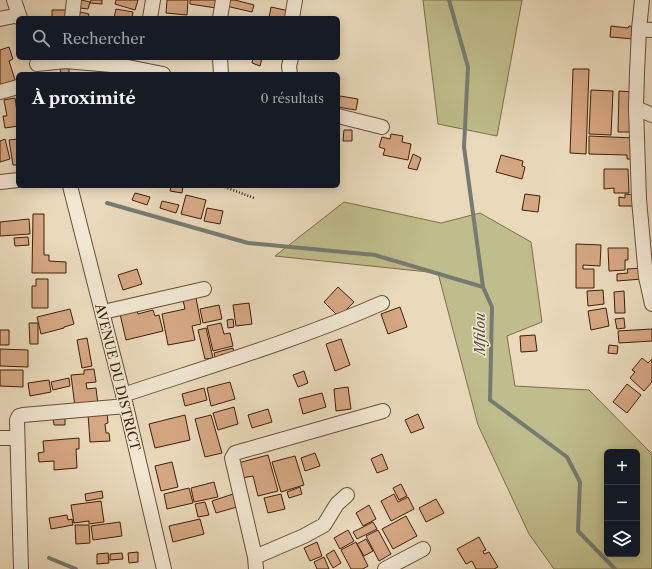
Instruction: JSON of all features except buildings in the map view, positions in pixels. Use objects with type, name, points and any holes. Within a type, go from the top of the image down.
[{"type":"street","points":[[14,0],[20,16]]},
{"type":"street","points":[[72,16],[74,0]]},
{"type":"street","points":[[150,16],[153,0]]},
{"type":"street","points":[[220,16],[223,0]]},
{"type":"street","points":[[292,16],[295,0]]},
{"type":"street","points":[[642,0],[646,30],[637,73],[636,108],[646,200],[646,277],[652,304]]},
{"type":"street","points":[[0,20],[16,17]]},
{"type":"street","points":[[37,65],[60,60]]},
{"type":"street","points":[[73,60],[124,66],[144,64],[159,72]]},
{"type":"street","points":[[220,60],[221,72]]},
{"type":"street","points":[[290,60],[290,72]]},
{"type":"street","points":[[0,92],[16,88]]},
{"type":"street","points":[[636,108],[652,115]]},
{"type":"street","points":[[340,116],[382,127]]},
{"type":"street","points":[[0,182],[16,180]]},
{"type":"street","name":"AVENUE DU DISTRICT","points":[[71,188],[125,400],[164,569]]},
{"type":"street","points":[[103,312],[204,289]]},
{"type":"street","points":[[21,569],[17,420],[19,416],[125,400],[344,319],[382,303]]},
{"type":"street","points":[[347,495],[337,504],[324,525],[256,563],[232,458],[235,453],[383,411]]},
{"type":"street","points":[[0,438],[18,438]]},
{"type":"street","points":[[385,569],[423,549]]},
{"type":"path","points":[[228,188],[254,198]]},
{"type":"shaded area","points":[[423,0],[522,0],[497,136],[438,124]]},
{"type":"shaded area","points":[[344,202],[441,223],[480,213],[531,242],[542,322],[507,336],[515,386],[589,390],[652,454],[652,569],[554,569],[529,534],[478,425],[438,273],[275,256]]},
{"type":"waterway","name":"Mfilou","points":[[449,0],[468,67],[464,147],[483,287],[492,307],[490,400],[567,457],[580,482],[578,531],[615,569]]},
{"type":"waterway","points":[[107,203],[248,243],[375,255],[483,287]]},
{"type":"waterway","points":[[49,558],[76,569]]}]
